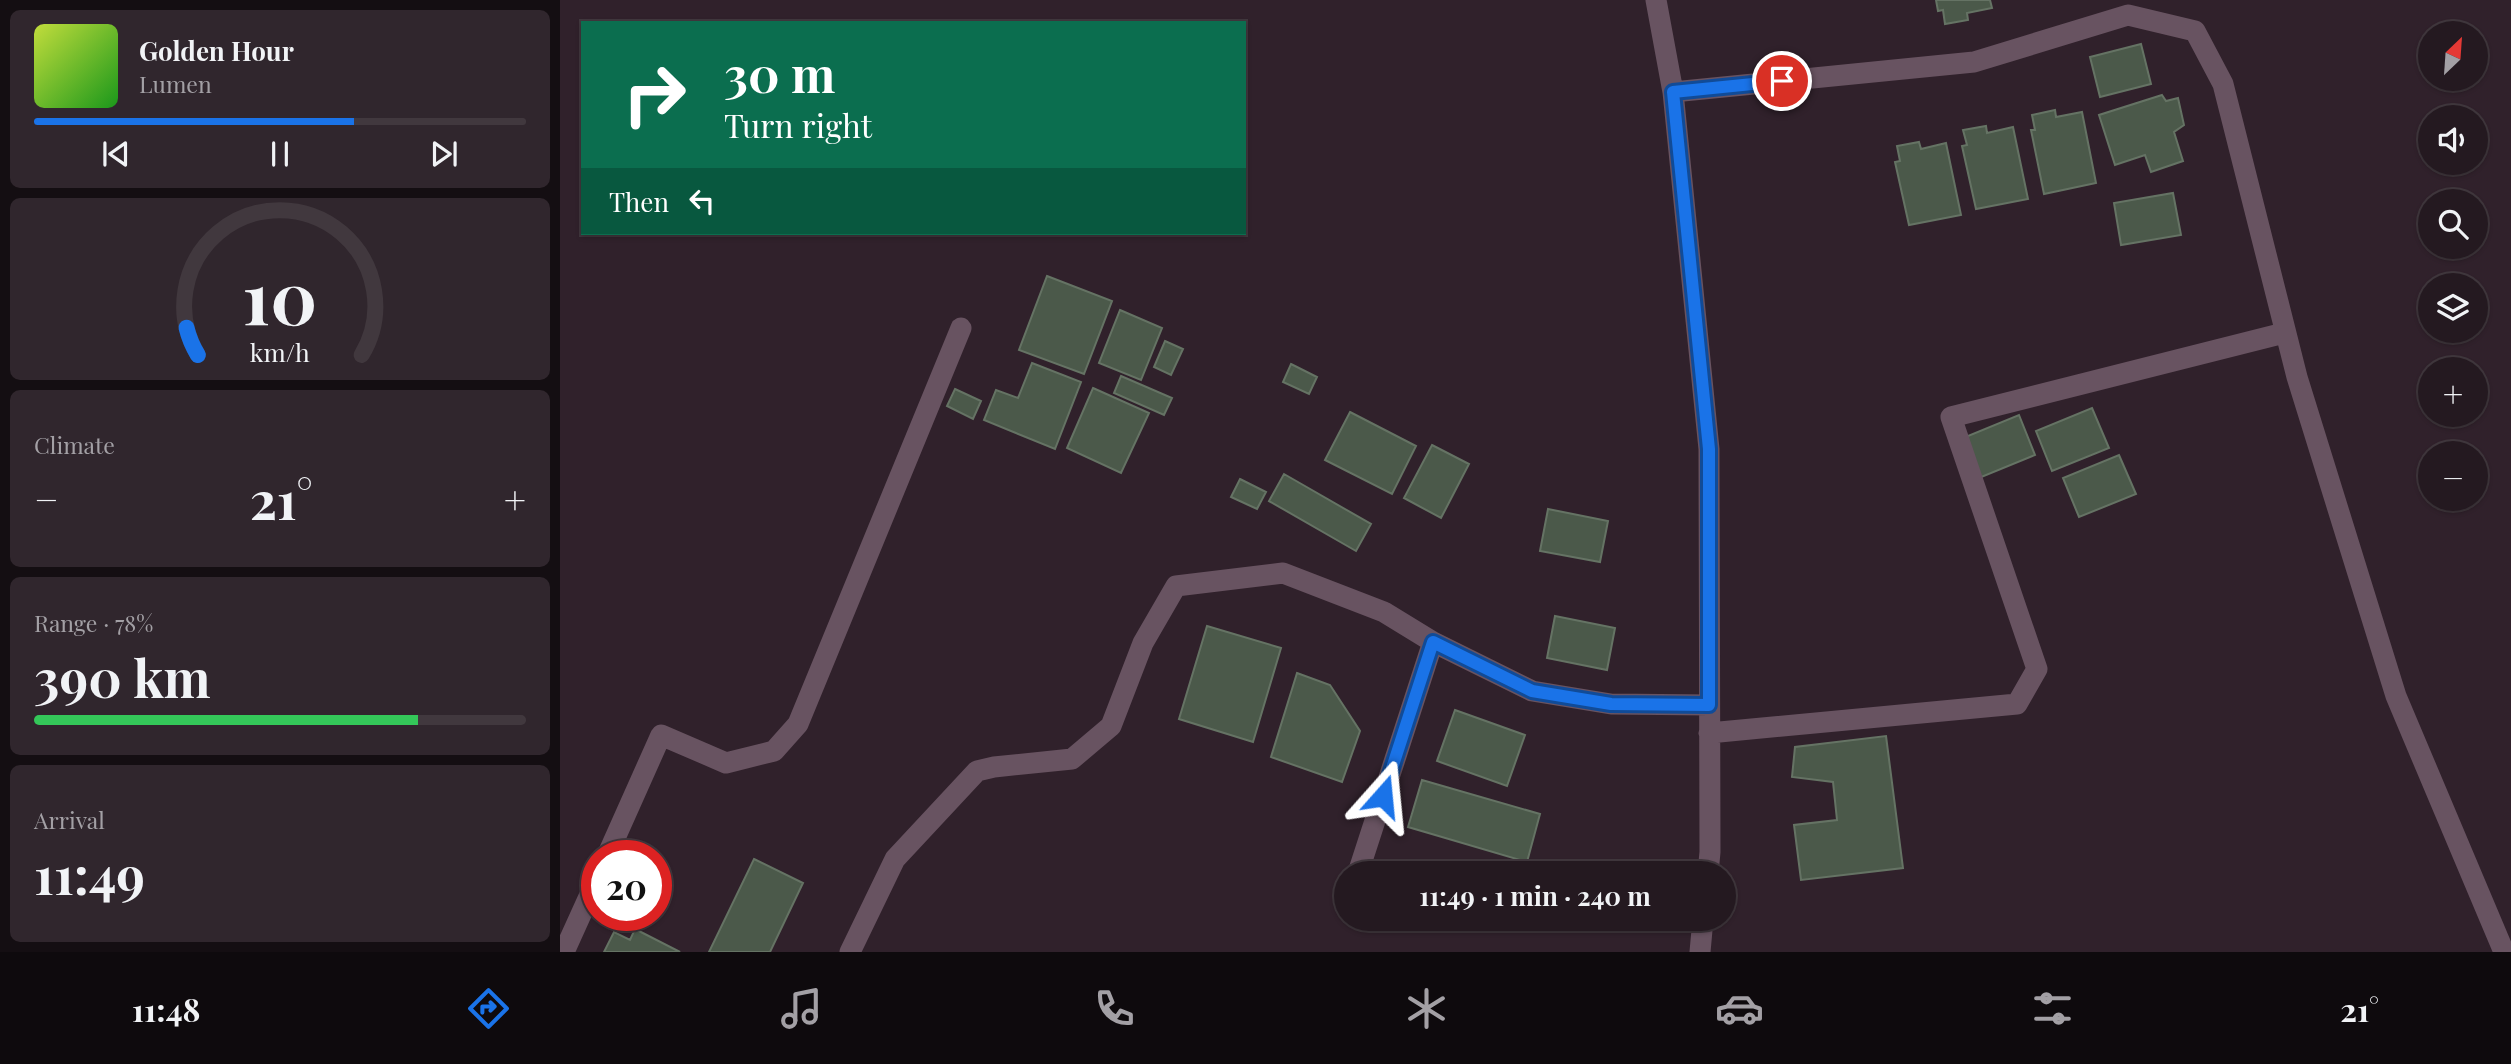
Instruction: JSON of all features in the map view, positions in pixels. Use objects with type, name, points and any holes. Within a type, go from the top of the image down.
[{"type":"street","points":[[1656,0],[1673,92],[1709,449],[1709,861]]},
{"type":"street","points":[[1673,92],[1974,62],[2128,15],[2195,31],[2223,84],[2284,333],[2396,696],[2504,952]]},
{"type":"street","points":[[614,840],[661,735],[726,763],[775,751],[798,724],[961,328]]},
{"type":"street","points":[[1709,733],[2017,704],[2037,669],[1951,417],[2284,333]]},
{"type":"street","points":[[850,952],[895,859],[977,771],[1072,759],[1111,726],[1143,643],[1176,586],[1283,573],[1384,612],[1433,642],[1532,691],[1611,704],[1709,705]]},
{"type":"street","points":[[1362,861],[1433,642]]},
{"type":"street","points":[[564,952],[581,914]]},
{"type":"street","points":[[1700,952],[1702,931]]},
{"type":"building","points":[[1936,0],[1990,0],[1992,8],[1967,13],[1968,20],[1945,24],[1943,10],[1938,11]]},
{"type":"building","points":[[2141,44],[2151,84],[2100,97],[2090,57]]},
{"type":"building","points":[[2162,95],[2166,101],[2178,98],[2184,125],[2174,132],[2183,161],[2151,172],[2145,155],[2115,165],[2099,115]]},
{"type":"building","points":[[2055,110],[2056,117],[2082,112],[2096,183],[2044,194],[2031,130],[2035,130],[2032,115]]},
{"type":"building","points":[[1986,126],[1987,133],[2013,127],[2028,199],[1976,209],[1962,146],[1967,145],[1963,130]]},
{"type":"building","points":[[1919,142],[1921,149],[1946,143],[1961,215],[1909,225],[1895,162],[1900,161],[1897,146]]},
{"type":"building","points":[[2173,193],[2181,235],[2121,245],[2114,203]]},
{"type":"building","points":[[1047,276],[1112,301],[1084,374],[1019,350]]},
{"type":"building","points":[[1120,310],[1162,328],[1141,380],[1099,363]]},
{"type":"building","points":[[1165,341],[1183,349],[1171,375],[1154,367]]},
{"type":"building","points":[[1032,363],[1081,382],[1055,449],[984,420],[996,390],[1018,398]]},
{"type":"building","points":[[1291,364],[1317,377],[1309,394],[1283,382]]},
{"type":"building","points":[[1121,376],[1172,398],[1164,415],[1114,393]]},
{"type":"building","points":[[1093,388],[1149,413],[1121,473],[1067,448]]},
{"type":"building","points":[[955,389],[981,401],[973,419],[947,406]]},
{"type":"building","points":[[2092,408],[2109,448],[2052,471],[2036,431]]},
{"type":"building","points":[[1350,412],[1416,446],[1392,494],[1325,460]]},
{"type":"building","points":[[2019,415],[2035,455],[1979,478],[1963,438]]},
{"type":"building","points":[[1432,445],[1469,464],[1441,518],[1404,498]]},
{"type":"building","points":[[2119,455],[2136,494],[2079,517],[2063,478]]},
{"type":"building","points":[[1284,474],[1371,524],[1356,551],[1269,501]]},
{"type":"building","points":[[1240,479],[1266,492],[1257,509],[1231,497]]},
{"type":"building","points":[[1548,509],[1608,521],[1600,562],[1540,551]]},
{"type":"building","points":[[1555,616],[1615,628],[1607,670],[1547,658]]},
{"type":"building","points":[[1207,626],[1281,648],[1253,742],[1179,719]]},
{"type":"building","points":[[1297,673],[1330,685],[1360,731],[1342,782],[1271,757]]},
{"type":"building","points":[[1455,710],[1525,735],[1507,786],[1437,761]]},
{"type":"building","points":[[1886,736],[1903,868],[1801,880],[1794,825],[1837,820],[1833,782],[1792,777],[1795,747]]},
{"type":"building","points":[[1422,780],[1540,814],[1527,861],[1408,827]]},
{"type":"building","points":[[754,859],[803,883],[770,952],[709,952]]},
{"type":"building","points":[[634,931],[639,931],[680,952],[604,952],[614,932],[630,940]]},
{"type":"route","points":[[1383,796],[1433,642],[1532,691],[1611,704],[1709,705],[1709,449],[1673,92],[1782,81]]}]
